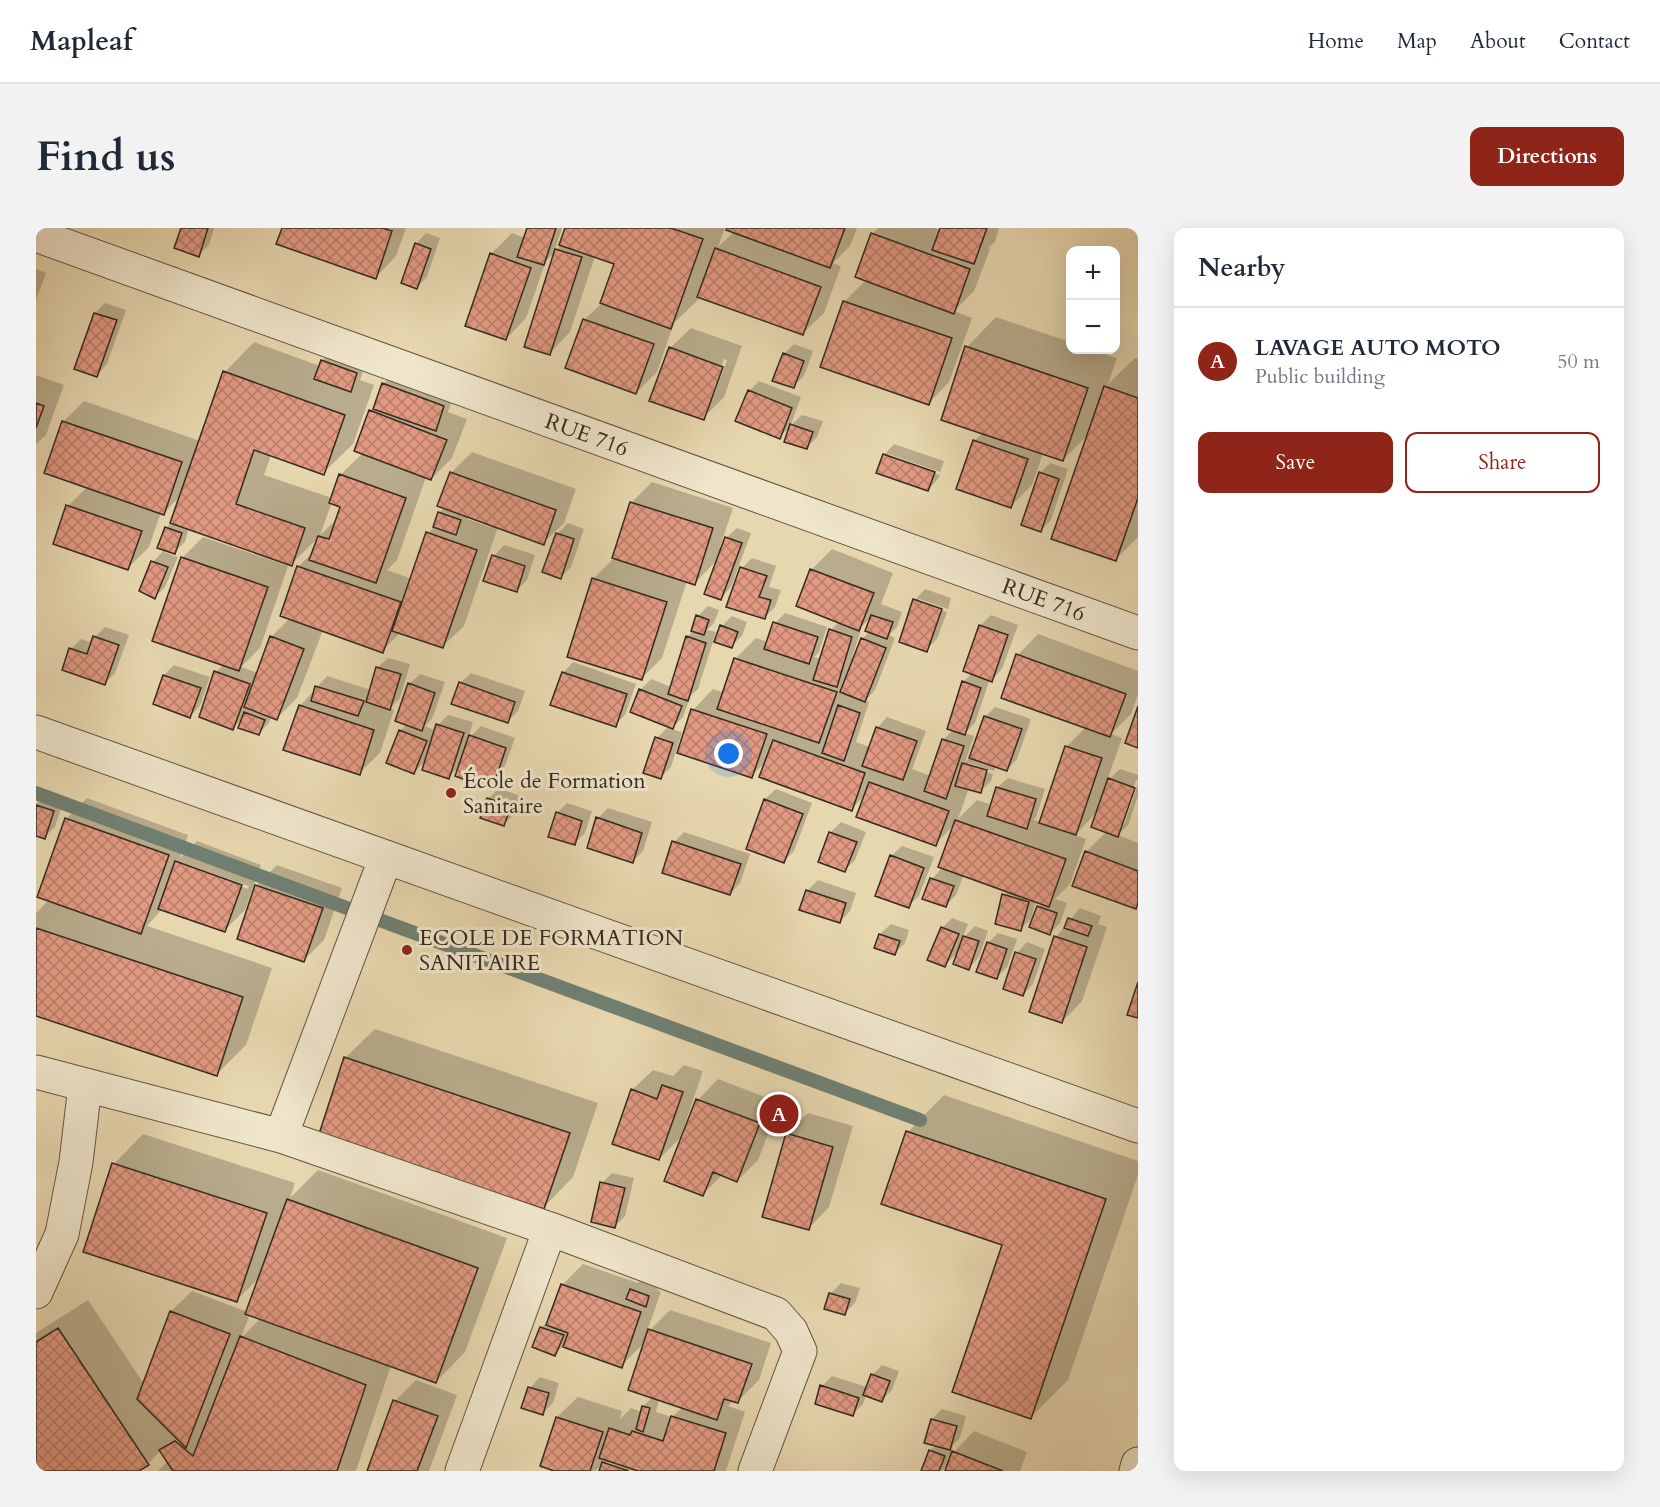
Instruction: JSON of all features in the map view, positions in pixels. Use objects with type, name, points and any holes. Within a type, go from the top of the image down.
[{"type":"street","name":"RUE 716","points":[[36,235],[1138,633]]},
{"type":"street","points":[[36,732],[1138,1126]]},
{"type":"street","points":[[281,1136],[386,857]]},
{"type":"street","points":[[36,1072],[281,1136],[550,1229],[776,1314],[791,1330],[800,1351],[755,1471]]},
{"type":"street","points":[[36,1292],[62,1234],[76,1162],[85,1086]]},
{"type":"street","points":[[462,1471],[550,1229]]},
{"type":"street","points":[[1136,1471],[1138,1464]]},
{"type":"building","points":[[181,228],[208,228],[199,257],[174,248]]},
{"type":"building","points":[[282,228],[383,228],[392,231],[376,279],[276,244]]},
{"type":"building","points":[[527,228],[556,228],[544,265],[517,257]]},
{"type":"building","points":[[565,228],[671,228],[703,239],[671,329],[600,303],[614,264],[559,245]]},
{"type":"building","points":[[727,228],[845,228],[830,268],[726,230]]},
{"type":"building","points":[[940,228],[987,228],[974,264],[932,250]]},
{"type":"building","points":[[871,233],[970,269],[954,314],[855,277]]},
{"type":"building","points":[[415,243],[431,249],[417,289],[401,283]]},
{"type":"building","points":[[715,248],[821,287],[803,335],[697,297]]},
{"type":"building","points":[[555,249],[582,257],[550,355],[524,347]]},
{"type":"building","points":[[490,253],[531,268],[506,340],[465,326]]},
{"type":"building","points":[[843,301],[952,338],[929,405],[820,367]]},
{"type":"building","points":[[94,313],[117,320],[97,377],[74,369]]},
{"type":"building","points":[[583,319],[654,344],[636,394],[565,368]]},
{"type":"building","points":[[965,346],[1088,388],[1063,461],[941,420]]},
{"type":"building","points":[[669,347],[723,367],[704,420],[649,401]]},
{"type":"building","points":[[783,353],[804,361],[794,388],[772,381]]},
{"type":"building","points":[[321,360],[357,373],[351,392],[314,379]]},
{"type":"building","points":[[223,371],[345,415],[324,475],[254,450],[236,504],[305,528],[292,566],[170,523]]},
{"type":"building","points":[[382,383],[444,406],[436,431],[373,409]]},
{"type":"building","points":[[1104,386],[1138,398],[1138,498],[1116,561],[1051,539]]},
{"type":"building","points":[[748,390],[792,408],[780,439],[735,421]]},
{"type":"building","points":[[36,403],[44,406],[36,428]]},
{"type":"building","points":[[369,410],[447,440],[431,480],[354,451]]},
{"type":"building","points":[[62,421],[182,462],[164,515],[44,473]]},
{"type":"building","points":[[790,424],[813,432],[807,449],[784,442]]},
{"type":"building","points":[[973,440],[1028,459],[1011,508],[956,489]]},
{"type":"building","points":[[883,454],[935,472],[928,491],[876,473]]},
{"type":"building","points":[[450,472],[556,510],[544,545],[437,506]]},
{"type":"building","points":[[1039,472],[1059,479],[1041,532],[1021,525]]},
{"type":"building","points":[[339,474],[406,498],[376,583],[309,560],[318,536],[329,539],[340,507],[329,503]]},
{"type":"building","points":[[630,502],[713,528],[695,585],[612,558]]},
{"type":"building","points":[[66,505],[142,531],[128,570],[53,544]]},
{"type":"building","points":[[438,512],[461,520],[456,535],[433,527]]},
{"type":"building","points":[[165,527],[182,533],[175,554],[157,548]]},
{"type":"building","points":[[426,532],[477,550],[443,648],[392,631]]},
{"type":"building","points":[[556,533],[574,539],[561,579],[542,572]]},
{"type":"building","points":[[725,537],[742,543],[721,600],[704,594]]},
{"type":"building","points":[[492,555],[525,566],[517,592],[483,581]]},
{"type":"building","points":[[181,557],[268,587],[239,671],[152,641]]},
{"type":"building","points":[[151,561],[168,567],[155,599],[139,591]]},
{"type":"building","points":[[297,566],[401,602],[383,653],[280,616]]},
{"type":"building","points":[[740,567],[767,576],[759,597],[771,600],[765,619],[726,607]]},
{"type":"building","points":[[810,569],[874,593],[859,631],[796,606]]},
{"type":"building","points":[[592,578],[667,602],[642,680],[567,657]]},
{"type":"building","points":[[913,599],[942,609],[927,652],[899,642]]},
{"type":"building","points":[[696,615],[709,620],[704,635],[691,631]]},
{"type":"building","points":[[871,615],[893,622],[887,639],[865,631]]},
{"type":"building","points":[[773,622],[818,637],[809,664],[764,649]]},
{"type":"building","points":[[720,625],[738,632],[732,648],[714,642]]},
{"type":"building","points":[[979,625],[1008,635],[992,682],[963,671]]},
{"type":"building","points":[[829,629],[852,637],[837,687],[813,680]]},
{"type":"building","points":[[93,636],[119,645],[105,685],[62,670],[69,648],[87,654]]},
{"type":"building","points":[[270,636],[304,649],[277,720],[244,707]]},
{"type":"building","points":[[686,636],[706,643],[688,701],[668,694]]},
{"type":"building","points":[[861,638],[886,648],[865,702],[840,692]]},
{"type":"building","points":[[1016,654],[1126,694],[1110,737],[1001,698]]},
{"type":"building","points":[[734,658],[837,692],[819,743],[717,709]]},
{"type":"building","points":[[376,667],[401,674],[390,710],[366,702]]},
{"type":"building","points":[[214,671],[250,684],[233,730],[199,717]]},
{"type":"building","points":[[562,672],[627,694],[616,727],[550,705]]},
{"type":"building","points":[[163,675],[201,688],[190,718],[153,704]]},
{"type":"building","points":[[962,681],[981,688],[965,735],[947,729]]},
{"type":"building","points":[[459,682],[515,702],[508,723],[451,704]]},
{"type":"building","points":[[408,683],[435,693],[422,731],[395,721]]},
{"type":"building","points":[[315,686],[364,701],[358,716],[311,701]]},
{"type":"building","points":[[639,689],[682,706],[673,729],[630,712]]},
{"type":"building","points":[[299,705],[374,730],[360,775],[283,750]]},
{"type":"building","points":[[838,705],[860,713],[844,761],[822,753]]},
{"type":"building","points":[[1138,706],[1138,748],[1125,743]]},
{"type":"building","points":[[691,709],[767,734],[752,778],[677,753]]},
{"type":"building","points":[[244,712],[265,720],[259,735],[238,728]]},
{"type":"building","points":[[984,716],[1022,729],[1007,771],[969,758]]},
{"type":"building","points":[[436,724],[464,733],[449,779],[422,770]]},
{"type":"building","points":[[876,727],[917,741],[903,780],[862,766]]},
{"type":"building","points":[[399,730],[427,741],[414,774],[386,763]]},
{"type":"building","points":[[469,735],[506,748],[492,790],[455,776]]},
{"type":"building","points":[[655,737],[673,743],[661,779],[643,773]]},
{"type":"building","points":[[942,739],[964,746],[946,799],[924,791]]},
{"type":"building","points":[[773,740],[865,773],[852,811],[759,777]]},
{"type":"building","points":[[1065,746],[1102,758],[1076,835],[1039,823]]},
{"type":"building","points":[[962,763],[987,770],[981,793],[955,786]]},
{"type":"building","points":[[1108,778],[1135,788],[1118,837],[1091,827]]},
{"type":"building","points":[[869,782],[949,811],[936,846],[856,817]]},
{"type":"building","points":[[996,787],[1036,799],[1027,829],[987,816]]},
{"type":"building","points":[[487,798],[511,806],[504,826],[480,818]]},
{"type":"building","points":[[764,799],[803,814],[784,863],[746,849]]},
{"type":"building","points":[[36,805],[54,811],[45,839],[36,836]]},
{"type":"building","points":[[556,812],[582,821],[575,845],[548,837]]},
{"type":"building","points":[[596,817],[642,833],[633,863],[587,848]]},
{"type":"building","points":[[65,818],[169,855],[141,934],[37,897]]},
{"type":"building","points":[[955,820],[1066,859],[1049,907],[938,867]]},
{"type":"building","points":[[829,832],[857,842],[845,872],[818,862]]},
{"type":"building","points":[[672,841],[741,864],[730,895],[662,873]]},
{"type":"building","points":[[1085,851],[1138,871],[1136,909],[1072,886]]},
{"type":"building","points":[[890,855],[924,868],[909,908],[875,896]]},
{"type":"building","points":[[175,861],[242,885],[225,932],[158,909]]},
{"type":"building","points":[[930,878],[954,886],[946,907],[922,899]]},
{"type":"building","points":[[255,885],[323,908],[304,962],[237,939]]},
{"type":"building","points":[[806,890],[846,903],[840,923],[799,910]]},
{"type":"building","points":[[1002,894],[1029,902],[1021,931],[995,924]]},
{"type":"building","points":[[1037,906],[1057,913],[1050,935],[1029,927]]},
{"type":"building","points":[[1068,918],[1092,926],[1088,936],[1064,928]]},
{"type":"building","points":[[941,927],[959,934],[945,967],[927,960]]},
{"type":"building","points":[[36,928],[243,997],[217,1076],[36,1016]]},
{"type":"building","points":[[879,934],[900,941],[895,955],[874,948]]},
{"type":"building","points":[[963,936],[979,941],[969,970],[953,964]]},
{"type":"building","points":[[1054,936],[1087,947],[1062,1023],[1029,1012]]},
{"type":"building","points":[[987,942],[1007,949],[997,979],[976,972]]},
{"type":"building","points":[[1015,952],[1036,959],[1023,996],[1003,989]]},
{"type":"building","points":[[1138,982],[1138,1018],[1127,1015]]},
{"type":"building","points":[[344,1057],[570,1133],[544,1209],[319,1134]]},
{"type":"building","points":[[662,1085],[683,1092],[659,1160],[612,1144],[631,1089],[657,1099]]},
{"type":"building","points":[[696,1099],[760,1123],[737,1182],[713,1172],[703,1196],[664,1181]]},
{"type":"building","points":[[906,1131],[1106,1199],[1031,1419],[952,1392],[1002,1245],[881,1204]]},
{"type":"building","points":[[786,1133],[833,1147],[809,1230],[762,1217]]},
{"type":"building","points":[[112,1163],[267,1213],[237,1302],[83,1252]]},
{"type":"building","points":[[600,1182],[625,1188],[615,1228],[591,1222]]},
{"type":"building","points":[[287,1199],[478,1268],[436,1383],[245,1314]]},
{"type":"building","points":[[561,1284],[641,1312],[622,1368],[563,1347],[568,1333],[546,1325]]},
{"type":"building","points":[[630,1289],[649,1296],[646,1307],[626,1299]]},
{"type":"building","points":[[829,1293],[850,1299],[845,1315],[824,1309]]},
{"type":"building","points":[[170,1311],[230,1334],[186,1448],[137,1399]]},
{"type":"building","points":[[540,1327],[564,1335],[555,1356],[532,1347]]},
{"type":"building","points":[[58,1328],[149,1465],[139,1471],[36,1471],[36,1342]]},
{"type":"building","points":[[648,1329],[752,1364],[738,1403],[724,1399],[717,1420],[628,1390]]},
{"type":"building","points":[[240,1336],[366,1385],[337,1471],[173,1471],[159,1450],[175,1441],[193,1456]]},
{"type":"building","points":[[871,1374],[890,1381],[882,1402],[863,1395]]},
{"type":"building","points":[[820,1385],[859,1398],[853,1416],[815,1404]]},
{"type":"building","points":[[528,1387],[549,1393],[543,1415],[521,1408]]},
{"type":"building","points":[[393,1400],[438,1416],[417,1471],[367,1471]]},
{"type":"building","points":[[642,1406],[650,1408],[643,1432],[636,1429]]},
{"type":"building","points":[[671,1416],[726,1433],[714,1471],[638,1471],[599,1458],[609,1428],[630,1435],[632,1431],[663,1441]]},
{"type":"building","points":[[556,1417],[603,1432],[590,1471],[554,1471],[540,1466]]},
{"type":"building","points":[[931,1419],[957,1426],[950,1450],[924,1443]]},
{"type":"building","points":[[929,1450],[945,1456],[939,1471],[921,1471]]},
{"type":"building","points":[[952,1451],[1003,1471],[945,1471]]},
{"type":"building","points":[[602,1462],[629,1471],[599,1471]]},
{"type":"waterway","points":[[36,793],[920,1120]]},
{"type":"place","name":"École de Formation Sanitaire","points":[[451,793]]},
{"type":"place","name":"ECOLE DE FORMATION SANITAIRE","points":[[407,950]]},
{"type":"place","name":"LAVAGE AUTO MOTO","points":[[779,1114]]}]
